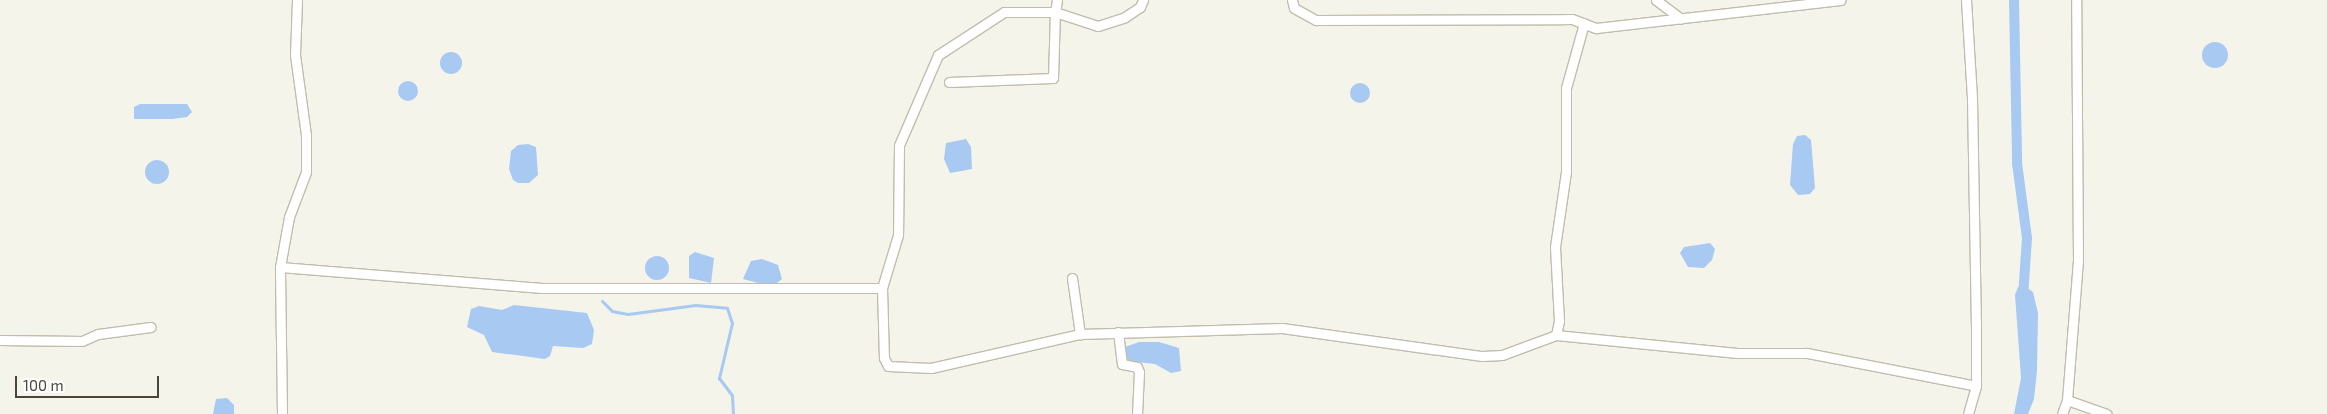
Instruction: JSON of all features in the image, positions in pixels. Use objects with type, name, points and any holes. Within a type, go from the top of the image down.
[{"type":"street","points":[[282,414],[280,267],[289,217],[306,172],[306,135],[295,55],[297,0]]},
{"type":"street","points":[[949,82],[1053,78],[1057,0]]},
{"type":"street","points":[[1143,0],[1140,7],[1125,17],[1098,26],[1055,12],[1004,12],[938,55],[899,145],[898,235],[882,288],[884,358],[888,366],[894,368],[932,368],[1080,334],[1282,328],[1482,356],[1502,354],[1556,335],[1737,353],[1807,353],[1976,386]]},
{"type":"street","points":[[1292,0],[1294,8],[1316,20],[1572,19],[1596,28],[1840,0]]},
{"type":"street","points":[[1656,0],[1681,19]]},
{"type":"street","points":[[1966,0],[1972,99],[1976,386],[1968,414]]},
{"type":"street","points":[[2062,414],[2067,400],[2078,260],[2076,0]]},
{"type":"street","points":[[1556,335],[1559,321],[1555,247],[1566,172],[1566,88],[1584,23]]},
{"type":"street","points":[[280,267],[542,288],[882,288]]},
{"type":"street","points":[[1072,278],[1080,334]]},
{"type":"street","points":[[0,340],[82,341],[98,334],[151,327]]},
{"type":"street","points":[[1118,332],[1122,364],[1137,367],[1139,372],[1137,414]]},
{"type":"street","points":[[2067,400],[2106,414]]},
{"type":"water","points":[[2215,42],[2224,46],[2228,55],[2224,64],[2215,68],[2206,64],[2202,55],[2206,46]]},
{"type":"water","points":[[451,52],[459,55],[462,63],[459,71],[451,74],[443,71],[440,63],[443,55]]},
{"type":"water","points":[[408,81],[415,84],[418,91],[415,98],[408,101],[401,98],[398,91],[401,84]]},
{"type":"water","points":[[1360,83],[1367,86],[1370,93],[1367,100],[1360,103],[1353,100],[1350,93],[1353,86]]},
{"type":"water","points":[[140,104],[187,104],[192,112],[187,117],[172,119],[134,119],[134,107]]},
{"type":"water","points":[[1805,135],[1811,140],[1815,188],[1810,194],[1798,195],[1790,185],[1793,144],[1797,136]]},
{"type":"water","points":[[966,139],[971,147],[972,169],[950,173],[944,159],[946,143]]},
{"type":"water","points":[[528,144],[536,147],[538,175],[529,183],[518,183],[513,180],[509,169],[511,151],[518,145]]},
{"type":"water","points":[[157,160],[166,163],[169,172],[166,181],[157,184],[148,181],[145,172],[148,163]]},
{"type":"water","points":[[1710,243],[1715,249],[1712,260],[1704,268],[1688,267],[1680,253],[1684,247]]},
{"type":"water","points":[[695,252],[714,258],[711,283],[689,278],[689,256]]},
{"type":"water","points":[[657,256],[665,260],[669,268],[665,276],[657,280],[649,276],[645,268],[649,260]]},
{"type":"water","points":[[762,259],[778,265],[782,279],[777,283],[762,284],[743,279],[751,261]]},
{"type":"water","points":[[2023,285],[2033,292],[2038,313],[2037,371],[2034,399],[2028,414],[2014,414],[2021,378],[2015,295],[2018,287]]},
{"type":"water","points":[[514,305],[587,313],[594,330],[592,344],[583,348],[553,346],[550,356],[545,359],[492,352],[484,335],[467,327],[471,309],[479,306],[502,310]]},
{"type":"water","points":[[1139,342],[1159,342],[1179,348],[1181,371],[1171,373],[1155,364],[1128,361],[1125,347]]},
{"type":"water","points":[[227,398],[234,405],[234,414],[213,414],[216,399]]},
{"type":"waterway","points":[[2014,0],[2017,163],[2027,238],[2023,297]]},
{"type":"waterway","points":[[602,301],[612,311],[628,314],[695,305],[727,308],[732,323],[719,378],[732,395],[733,414]]}]
